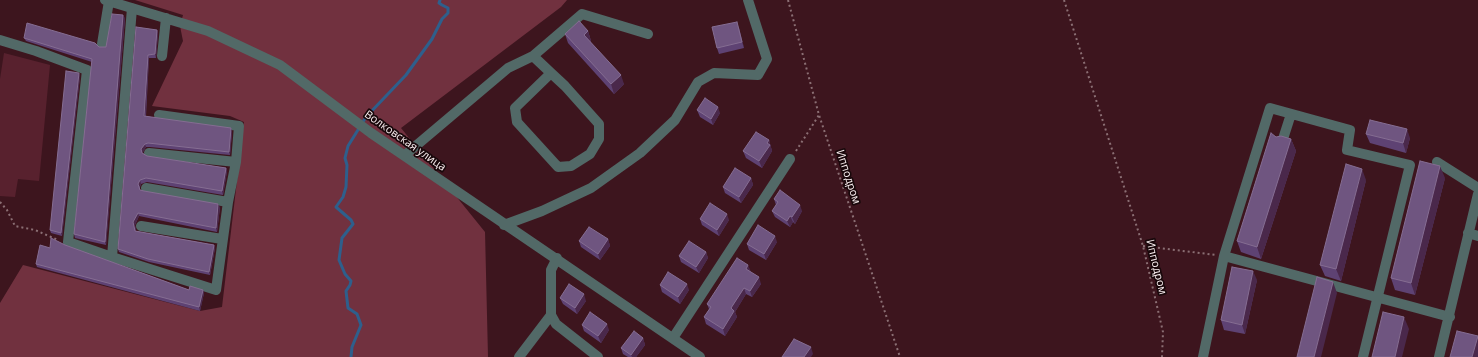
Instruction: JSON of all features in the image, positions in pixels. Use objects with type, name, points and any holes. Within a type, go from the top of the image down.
[{"type":"street","points":[[504,225],[542,211],[591,188],[640,153],[675,120],[698,82],[714,73],[758,75],[767,59],[748,0]]},
{"type":"street","points":[[102,44],[107,1]]},
{"type":"street","name":"Волковская улица","points":[[107,1],[208,31],[280,65],[366,129],[504,225],[557,258],[700,357]]},
{"type":"street","points":[[112,257],[132,8]]},
{"type":"street","points":[[405,155],[508,68],[533,56],[582,14],[648,34]]},
{"type":"street","points":[[162,56],[166,18]]},
{"type":"street","points":[[0,40],[36,51],[87,70],[68,242],[216,290],[222,239],[236,162],[239,126],[159,115]]},
{"type":"street","points":[[533,56],[551,73],[599,124],[599,139],[590,154],[571,166],[558,167],[517,122],[515,108],[551,73]]},
{"type":"street","points":[[1203,357],[1224,256],[1270,108],[1350,130],[1347,150],[1410,165],[1363,357]]},
{"type":"street","points":[[1282,142],[1291,114]]},
{"type":"street","points":[[149,153],[236,162]]},
{"type":"street","points":[[673,338],[790,159]]},
{"type":"street","points":[[1437,162],[1478,188]]},
{"type":"street","points":[[146,188],[228,202]]},
{"type":"street","points":[[1439,357],[1473,235],[1478,194]]},
{"type":"street","points":[[141,226],[222,239]]},
{"type":"street","points":[[1224,256],[1378,299],[1450,317]]},
{"type":"street","points":[[557,258],[551,270],[551,315],[556,324],[598,357]]},
{"type":"street","points":[[519,357],[551,315]]},
{"type":"path","name":"Ипподром","points":[[788,0],[819,115],[900,357]]},
{"type":"path","name":"Ипподром","points":[[1064,0],[1143,246],[1163,332],[1162,357]]},
{"type":"path","points":[[790,159],[819,115]]},
{"type":"path","points":[[0,202],[8,210],[15,226],[35,230],[50,237],[68,242]]},
{"type":"path","points":[[1143,246],[1224,256]]},
{"type":"shaded area","points":[[135,0],[567,0],[561,7],[401,128],[485,232],[488,357],[0,357],[0,303],[23,265],[200,311],[222,307],[244,122],[230,116],[152,106],[183,41],[180,26],[183,15]]},
{"type":"shaded area","points":[[4,53],[50,65],[39,181],[18,179],[15,197],[0,196],[0,79]]},
{"type":"building","points":[[112,14],[123,15],[105,242],[74,234],[92,59],[24,38],[27,23],[95,43],[99,47],[106,47]]},
{"type":"building","points":[[579,21],[588,31],[584,35],[621,75],[611,84],[565,34]]},
{"type":"building","points":[[737,22],[742,42],[717,48],[712,27]]},
{"type":"building","points":[[136,27],[157,30],[155,54],[148,55],[144,116],[231,128],[229,152],[148,143],[141,149],[142,153],[147,156],[226,168],[222,191],[146,178],[140,180],[138,184],[140,190],[144,191],[218,204],[216,228],[138,213],[133,222],[135,231],[214,245],[209,272],[148,259],[118,249]]},
{"type":"building","points":[[66,71],[79,73],[61,233],[50,230]]},
{"type":"building","points":[[705,98],[718,107],[711,119],[697,110]]},
{"type":"building","points":[[1370,120],[1407,129],[1403,143],[1366,134]]},
{"type":"building","points":[[756,132],[769,140],[767,143],[770,145],[759,161],[743,151]]},
{"type":"building","points":[[1271,133],[1276,137],[1281,136],[1291,139],[1257,247],[1237,241]]},
{"type":"building","points":[[1420,161],[1440,166],[1411,283],[1391,278]]},
{"type":"building","points":[[1346,164],[1362,169],[1336,269],[1320,265]]},
{"type":"building","points":[[735,168],[751,178],[739,197],[723,187]]},
{"type":"building","points":[[780,190],[800,205],[792,217],[790,216],[787,221],[772,211],[778,202],[774,199]]},
{"type":"building","points":[[710,203],[727,214],[717,230],[700,219]]},
{"type":"building","points":[[758,225],[775,236],[764,254],[747,244]]},
{"type":"building","points":[[589,227],[608,239],[598,254],[579,241]]},
{"type":"building","points":[[51,238],[65,245],[189,290],[190,286],[203,290],[199,307],[36,264],[40,245],[50,248]]},
{"type":"building","points":[[689,241],[706,252],[696,267],[679,256]]},
{"type":"building","points":[[737,258],[748,265],[746,269],[759,277],[750,291],[744,288],[731,308],[734,311],[723,329],[704,317],[711,307],[707,304]]},
{"type":"building","points":[[1232,267],[1253,271],[1242,325],[1221,320]]},
{"type":"building","points":[[668,272],[687,284],[678,297],[660,285]]},
{"type":"building","points":[[1317,277],[1333,282],[1314,357],[1297,357]]},
{"type":"building","points":[[569,284],[584,294],[575,308],[560,298]]},
{"type":"building","points":[[590,312],[607,324],[598,336],[582,325]]},
{"type":"building","points":[[1383,312],[1404,317],[1395,357],[1372,357]]},
{"type":"building","points":[[634,331],[643,338],[631,355],[621,348]]},
{"type":"building","points":[[1457,331],[1478,336],[1472,357],[1450,357]]},
{"type":"building","points":[[794,339],[811,347],[804,357],[782,357]]},
{"type":"waterway","points":[[351,357],[352,347],[361,325],[357,314],[348,308],[346,291],[351,281],[345,274],[339,260],[342,238],[353,224],[351,220],[336,207],[343,197],[346,187],[347,165],[345,158],[348,146],[366,117],[406,75],[432,39],[442,19],[448,13],[448,8],[439,3],[440,0]]}]
